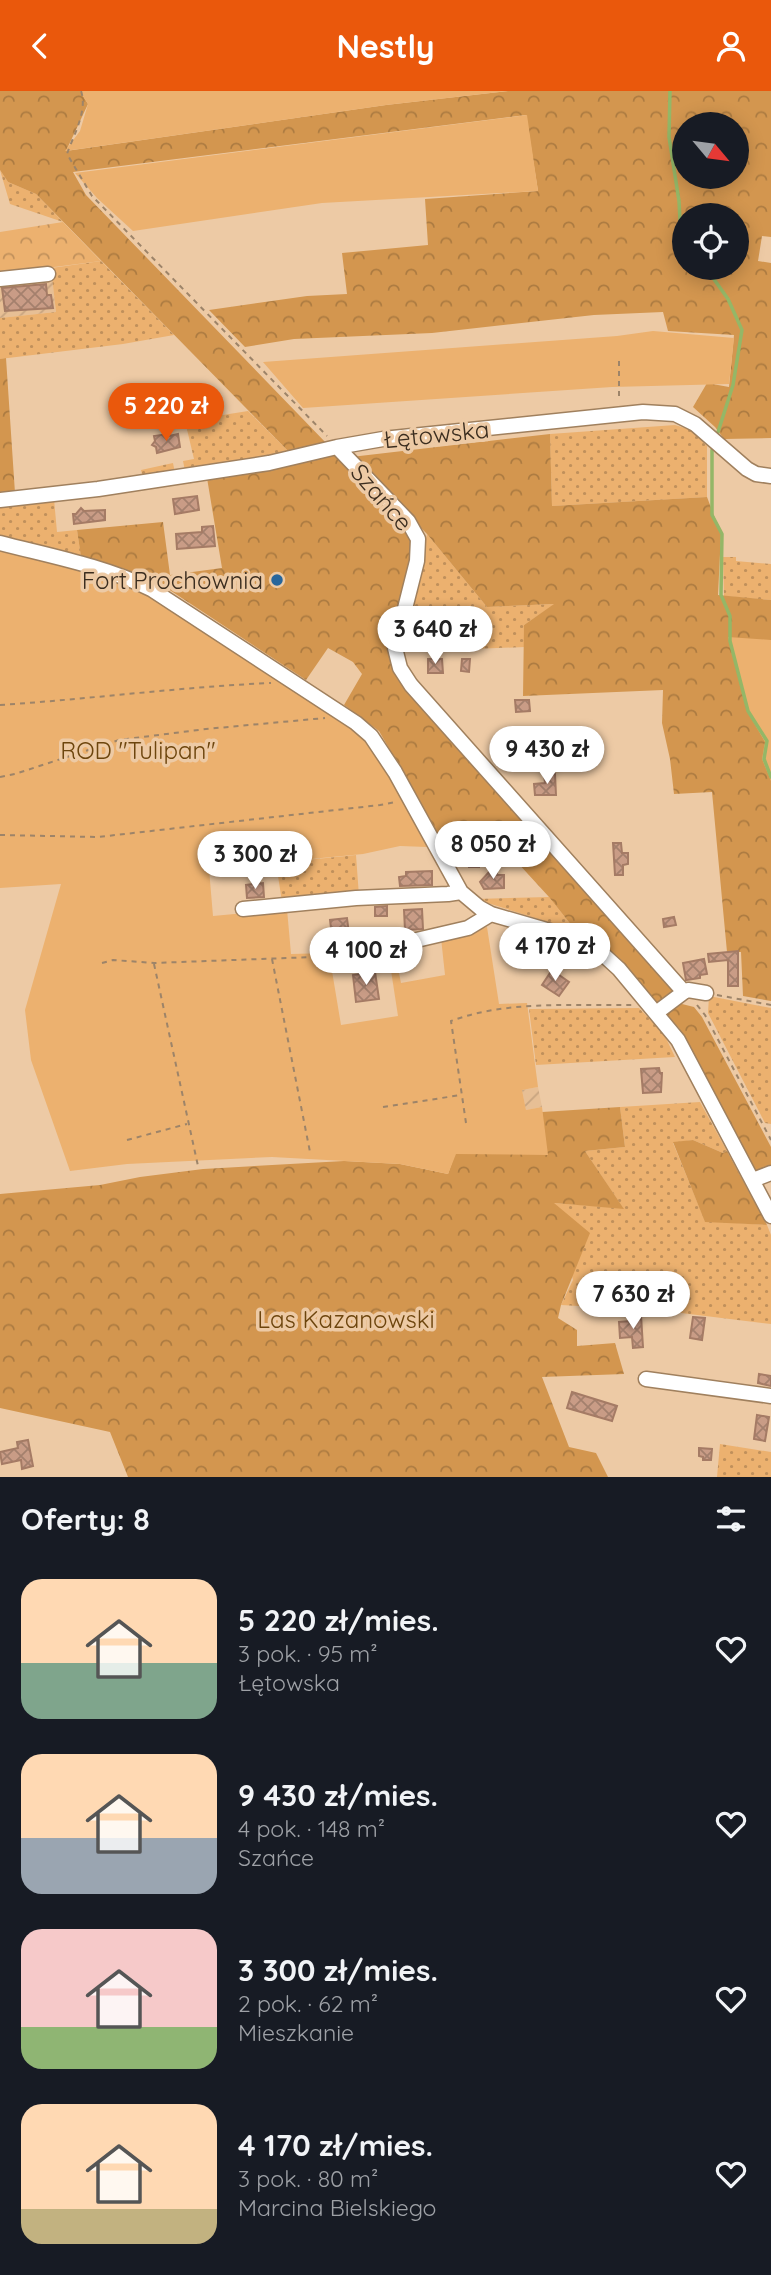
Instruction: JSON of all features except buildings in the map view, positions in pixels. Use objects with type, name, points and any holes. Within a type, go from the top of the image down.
[{"type":"street","points":[[0,279],[48,274]]},
{"type":"street","name":"Łętowska","points":[[0,500],[98,489],[269,463],[383,439],[643,412],[675,414],[695,424],[747,469],[756,474],[771,476]]},
{"type":"street","name":"Szańce","points":[[337,447],[408,521],[418,539],[417,561],[395,648],[400,668],[411,685],[684,992]]},
{"type":"street","points":[[0,543],[135,581],[168,599],[338,711],[371,736],[461,892],[491,914],[571,936],[596,948],[619,969],[678,1040],[771,1216]]},
{"type":"street","points":[[243,909],[356,898],[461,892]]},
{"type":"street","points":[[325,957],[365,952],[468,928],[491,914]]},
{"type":"street","points":[[651,1008],[688,990],[706,993]]},
{"type":"street","points":[[753,1180],[771,1173]]},
{"type":"street","points":[[646,1379],[771,1396]]},
{"type":"path","name":"Szańce","points":[[81,91],[81,117],[66,154],[92,196],[337,447]]},
{"type":"path","points":[[619,361],[619,415]]},
{"type":"path","points":[[0,705],[78,700],[203,686],[275,683],[282,675]]},
{"type":"path","points":[[0,777],[119,740],[331,717],[338,711]]},
{"type":"path","points":[[0,835],[98,837],[380,805],[409,799]]},
{"type":"path","points":[[102,964],[113,960],[154,963],[325,957]]},
{"type":"path","points":[[272,958],[310,1152]]},
{"type":"path","points":[[154,963],[198,1166]]},
{"type":"path","points":[[684,992],[705,1015],[771,1140]]},
{"type":"path","points":[[706,993],[771,1005]]},
{"type":"path","points":[[466,1123],[451,1021],[467,1015],[525,1006],[637,1005],[651,1008]]},
{"type":"path","points":[[383,1107],[462,1095]]},
{"type":"path","points":[[127,1140],[189,1124]]},
{"type":"shaded area","points":[[52,275],[56,312],[0,318],[0,281]]},
{"type":"shaded area","points":[[538,1087],[542,1107],[526,1110],[522,1090]]},
{"type":"green space","points":[[0,91],[80,91],[88,104],[66,151],[386,105],[508,91],[771,91],[771,237],[762,236],[758,261],[771,263],[771,438],[724,439],[693,407],[707,383],[729,387],[734,335],[668,331],[663,312],[594,315],[432,333],[294,339],[245,347],[209,310],[307,296],[347,294],[342,253],[428,245],[425,199],[538,191],[526,115],[73,172],[86,195],[328,445],[291,454],[36,194],[8,182],[0,170]]},
{"type":"green space","points":[[80,91],[508,91],[386,105],[65,151],[80,131],[88,104]]},
{"type":"green space","points":[[527,115],[538,191],[322,203],[133,231],[97,198],[75,173]]},
{"type":"green space","points":[[0,170],[8,182],[36,194],[63,222],[10,204]]},
{"type":"green space","points":[[63,222],[101,261],[0,274],[0,232]]},
{"type":"green space","points":[[101,261],[174,335],[0,359],[0,318],[56,312],[51,268]]},
{"type":"green space","points":[[653,331],[734,338],[729,384],[612,387],[303,408],[263,362],[617,336]]},
{"type":"green space","points":[[6,358],[15,493],[0,494],[0,359]]},
{"type":"green space","points":[[248,411],[291,454],[185,471],[183,461],[194,459],[185,421]]},
{"type":"green space","points":[[675,425],[691,430],[707,446],[707,497],[552,506],[550,434]]},
{"type":"green space","points":[[550,434],[552,506],[707,497],[721,534],[718,595],[771,600],[771,1001],[743,996],[741,952],[727,952],[712,792],[674,794],[662,723],[663,690],[523,696],[524,625],[554,604],[487,607],[427,534],[351,457]]},
{"type":"green space","points":[[340,454],[406,526],[415,543],[392,661],[675,988],[657,1005],[594,939],[576,931],[505,849],[448,852],[379,731],[344,705],[362,674],[353,662],[328,648],[306,680],[150,577],[81,557],[77,530],[163,522],[170,575],[222,568],[207,478]]},
{"type":"green space","points":[[173,463],[175,473],[143,478],[141,470]]},
{"type":"green space","points":[[54,499],[57,532],[77,530],[81,557],[0,539],[0,505]]},
{"type":"green space","points":[[427,534],[487,607],[555,604],[524,625],[525,647],[398,652]]},
{"type":"green space","name":"ROD \"Tulipan\"","points":[[0,549],[87,571],[135,587],[315,699],[374,748],[427,847],[400,846],[363,854],[209,869],[213,916],[287,909],[291,954],[329,953],[341,1025],[398,1016],[388,951],[399,948],[395,953],[401,983],[445,975],[441,938],[487,927],[499,1004],[527,1003],[538,1087],[522,1090],[526,1110],[542,1107],[548,1155],[456,1154],[448,1174],[400,1164],[272,1157],[127,1164],[70,1171],[31,1060],[25,1010],[61,884],[0,888]]},
{"type":"green space","points":[[723,557],[771,564],[771,600],[724,596]]},
{"type":"green space","points":[[728,637],[771,640],[771,781],[762,759],[765,742],[747,711]]},
{"type":"green space","points":[[356,855],[359,896],[282,902],[276,863]]},
{"type":"green space","points":[[549,897],[576,931],[475,899]]},
{"type":"green space","points":[[709,996],[771,1008],[771,1124],[765,1123],[708,1013]]},
{"type":"green space","points":[[678,1003],[694,1007],[702,1017],[771,1147],[771,1167],[755,1173],[679,1028],[665,1014]]},
{"type":"green space","points":[[639,1008],[664,1034],[675,1057],[536,1065],[529,1009]]},
{"type":"green space","points":[[700,1102],[727,1151],[723,1153],[693,1140],[673,1143],[705,1221],[767,1225],[771,1235],[771,1324],[665,1311],[561,1305],[573,1280],[553,1203],[623,1208],[585,1151],[625,1147],[620,1107]]},
{"type":"green space","name":"Las Kazanowski","points":[[620,1107],[625,1147],[585,1151],[624,1209],[554,1203],[590,1233],[558,1318],[577,1330],[577,1346],[615,1343],[624,1374],[542,1377],[569,1447],[596,1453],[608,1477],[128,1477],[110,1432],[0,1408],[0,1194],[100,1185],[203,1169],[344,1161],[400,1164],[448,1174],[455,1154],[547,1154],[542,1112]]},
{"type":"green space","points":[[693,1140],[723,1153],[727,1151],[767,1225],[705,1222],[673,1142]]},
{"type":"green space","points":[[720,1444],[771,1452],[771,1477],[717,1477]]},
{"type":"waterway","points":[[670,91],[669,137],[679,203]]},
{"type":"waterway","points":[[715,280],[728,299],[742,330],[733,385],[718,432]]},
{"type":"waterway","points":[[712,450],[712,515],[722,534],[721,595],[730,616],[730,641],[748,711],[767,741],[764,759],[771,777]]},
{"type":"place","name":"Fort Prochownia","points":[[277,580]]}]
